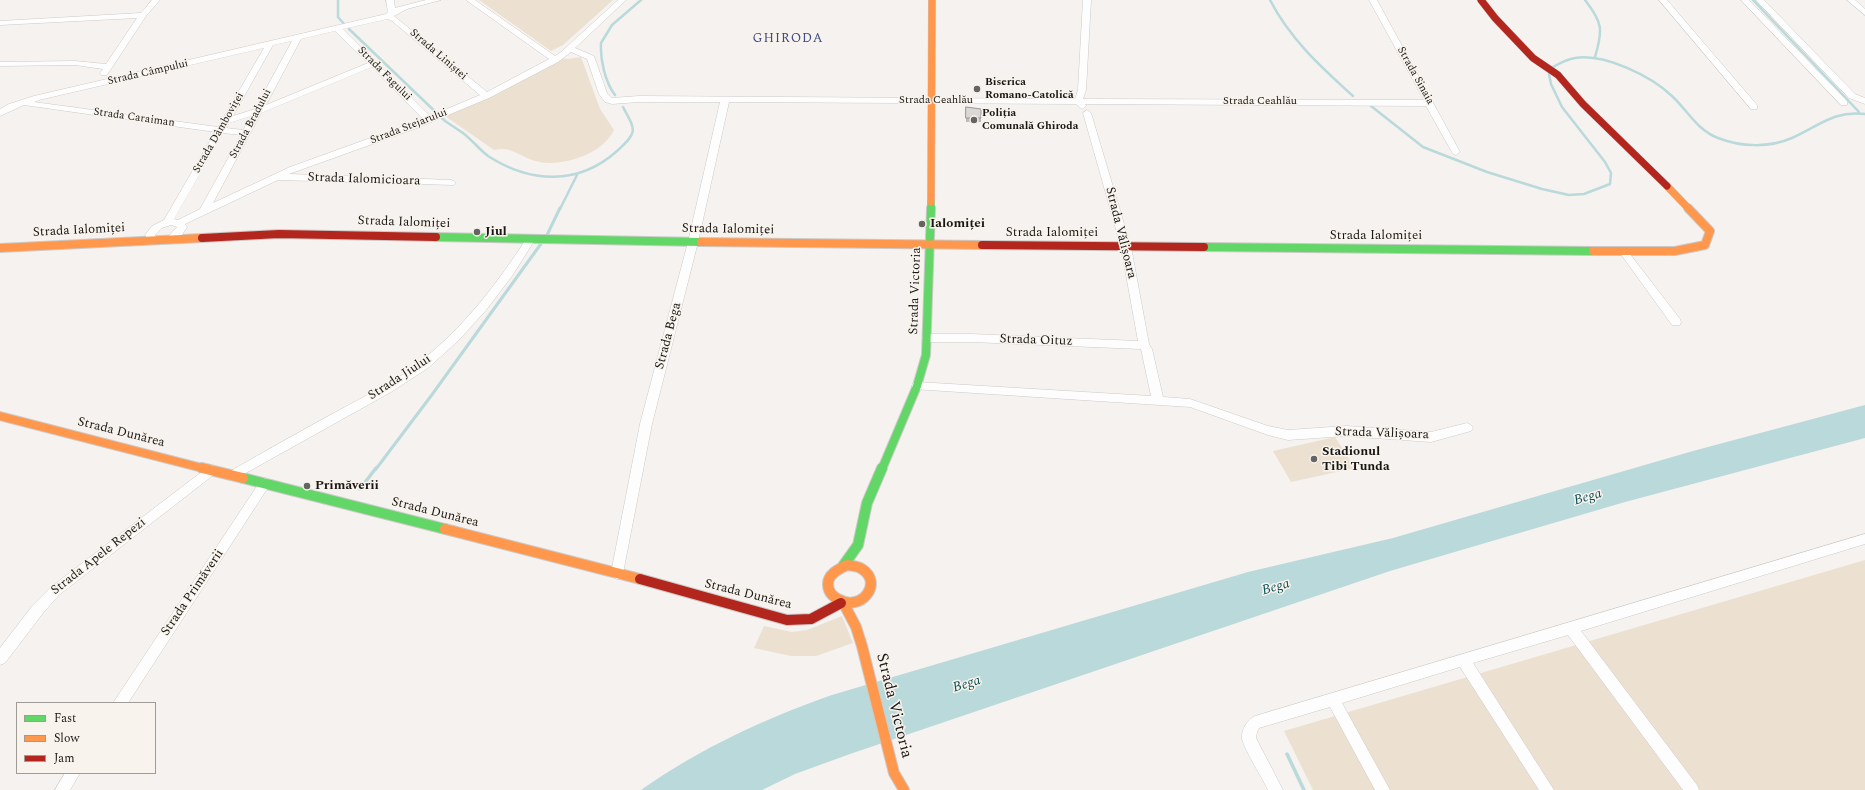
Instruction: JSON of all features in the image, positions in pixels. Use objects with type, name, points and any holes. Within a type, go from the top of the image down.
[{"type":"street","points":[[97,84],[143,15],[156,0]]},
{"type":"street","points":[[390,0],[390,14]]},
{"type":"street","name":"Strada Câmpului","points":[[0,113],[22,102],[298,37],[338,29],[437,0]]},
{"type":"street","points":[[470,0],[555,60]]},
{"type":"street","name":"Strada Stejarului","points":[[179,223],[277,176],[318,159],[432,119],[486,96],[555,60],[622,0]]},
{"type":"street","name":"Strada Victoria","points":[[843,566],[858,545],[867,503],[917,386],[926,355],[930,245],[932,0]]},
{"type":"street","points":[[1084,101],[1082,90],[1087,0]]},
{"type":"street","name":"Strada Sinaia","points":[[1374,0],[1456,152]]},
{"type":"street","name":"Strada Ialomiței","points":[[0,248],[152,239],[278,234],[930,245],[1623,251],[1682,251],[1694,250],[1705,245],[1709,238],[1710,231],[1706,225],[1583,104],[1558,75],[1533,58],[1495,18],[1481,0]]},
{"type":"street","points":[[1663,0],[1754,107]]},
{"type":"street","points":[[1745,0],[1844,103]]},
{"type":"street","points":[[1760,0],[1852,96],[1865,101]]},
{"type":"street","points":[[1851,0],[1865,13]]},
{"type":"street","name":"Strada Liniștei","points":[[390,14],[486,96]]},
{"type":"street","points":[[0,23],[143,15]]},
{"type":"street","name":"Strada Fagului","points":[[338,29],[432,119]]},
{"type":"street","name":"Strada Bradului","points":[[204,211],[298,37]]},
{"type":"street","name":"Strada Dâmboviței","points":[[168,222],[270,44]]},
{"type":"street","name":"Strada Ceahlău","points":[[569,49],[587,55],[591,58],[603,94],[608,100],[1430,103]]},
{"type":"street","points":[[0,64],[18,65],[75,63],[108,67]]},
{"type":"street","points":[[226,121],[258,111],[373,64]]},
{"type":"street","name":"Strada Bega","points":[[617,573],[646,424],[693,242],[725,100]]},
{"type":"street","name":"Strada Vălișoara","points":[[1084,101],[1126,246],[1144,345],[1147,349],[1158,401]]},
{"type":"street","name":"Strada Caraiman","points":[[22,102],[220,131],[246,133]]},
{"type":"street","name":"Strada Ialomicioara","points":[[277,176],[451,183]]},
{"type":"street","points":[[152,239],[150,235],[153,230],[168,222],[179,223],[182,227],[179,233],[172,238]]},
{"type":"street","name":"Strada Jiului","points":[[233,475],[392,386],[423,365],[448,342],[493,294],[535,239]]},
{"type":"street","points":[[1623,251],[1676,322]]},
{"type":"street","name":"Strada Oituz","points":[[927,338],[1144,345]]},
{"type":"street","name":"Strada Vălișoara","points":[[917,386],[1190,403],[1206,407],[1259,429],[1281,434],[1308,436],[1325,432],[1345,431],[1432,437],[1467,428]]},
{"type":"street","name":"Strada Dunărea","points":[[0,416],[617,573],[788,620],[803,620],[816,617],[842,603]]},
{"type":"street","name":"Strada Apele Repezi","points":[[0,658],[38,608],[55,591],[212,470]]},
{"type":"street","name":"Strada Primăverii","points":[[121,702],[265,484]]},
{"type":"street","points":[[1276,790],[1249,739],[1250,730],[1255,723],[1865,539]]},
{"type":"street","name":"Strada Victoria","points":[[858,545],[863,568]]},
{"type":"street","points":[[816,617],[826,598],[829,580],[837,569],[843,566],[856,565],[863,568],[870,576],[872,587],[866,597],[856,603],[842,603],[834,598],[826,598]]},
{"type":"street","name":"Strada Victoria","points":[[856,627],[861,600]]},
{"type":"street","name":"Strada Victoria","points":[[842,603],[856,627],[894,773],[904,790]]},
{"type":"street","points":[[1571,628],[1692,790]]},
{"type":"street","points":[[1464,661],[1547,790]]},
{"type":"street","points":[[1333,700],[1383,790]]},
{"type":"street","points":[[62,790],[72,774]]},
{"type":"shaded area","points":[[479,0],[613,0],[563,45],[551,51]]},
{"type":"shaded area","points":[[581,57],[600,109],[614,130],[608,139],[600,146],[591,153],[580,158],[557,163],[545,163],[529,159],[510,150],[494,150],[445,116],[561,58],[567,59]]},
{"type":"shaded area","name":"Stadionul Tibi Tunda","points":[[1335,437],[1355,468],[1291,482],[1273,451]]},
{"type":"shaded area","points":[[1865,560],[1865,790],[1313,790],[1284,731]]},
{"type":"shaded area","points":[[842,616],[853,643],[816,656],[791,656],[754,648],[764,626],[792,632],[807,630]]},
{"type":"water","name":"Bega","points":[[1865,405],[1865,438],[1625,502],[1390,571],[850,754],[795,774],[762,790],[641,790],[687,761],[734,736],[782,714],[832,695],[1248,572],[1393,538],[1693,451]]},
{"type":"building","points":[[966,107],[981,109],[981,118],[966,118]]},
{"type":"waterway","points":[[338,0],[338,17],[344,24]]},
{"type":"waterway","points":[[615,95],[608,84],[604,70],[601,56],[601,43],[612,25],[641,0]]},
{"type":"waterway","points":[[1270,0],[1287,27],[1307,52],[1353,96]]},
{"type":"waterway","points":[[1585,0],[1595,15],[1600,27],[1595,57]]},
{"type":"waterway","points":[[1753,0],[1859,112]]},
{"type":"waterway","points":[[349,29],[445,121],[463,133],[488,156],[520,172],[537,176],[554,177],[570,175],[586,170],[602,162],[617,151],[632,135],[632,126],[623,107]]},
{"type":"waterway","points":[[1553,67],[1569,59],[1587,57],[1599,59],[1626,68],[1640,74],[1663,88],[1678,102],[1698,125],[1711,135],[1727,141],[1745,145],[1765,145],[1783,141],[1827,120],[1844,114],[1865,114]]},
{"type":"waterway","points":[[1371,106],[1423,147],[1487,172],[1542,189],[1569,195],[1584,194],[1610,184],[1611,173],[1605,162],[1562,107],[1551,84],[1549,74]]},
{"type":"waterway","points":[[560,209],[577,175]]},
{"type":"waterway","points":[[546,237],[560,208]]},
{"type":"waterway","points":[[376,469],[431,396],[543,241]]},
{"type":"waterway","points":[[360,489],[376,468]]},
{"type":"waterway","points":[[1287,754],[1304,790]]},
{"type":"traffic: fast","points":[[843,566],[858,545],[867,503],[917,386],[926,355],[931,202]]},
{"type":"traffic: fast","points":[[436,237],[701,242]]},
{"type":"traffic: fast","points":[[1204,247],[1593,251]]},
{"type":"traffic: fast","points":[[243,478],[445,529]]},
{"type":"traffic: slow","points":[[931,202],[932,0]]},
{"type":"traffic: slow","points":[[1593,251],[1675,251],[1705,245],[1710,231],[1667,186]]},
{"type":"traffic: slow","points":[[0,248],[202,238]]},
{"type":"traffic: slow","points":[[701,242],[982,245]]},
{"type":"traffic: slow","points":[[0,416],[243,478]]},
{"type":"traffic: slow","points":[[445,529],[640,579]]},
{"type":"traffic: slow","points":[[847,565],[861,568],[869,574],[871,583],[869,592],[863,599],[854,603],[845,603],[834,597],[828,587],[828,582],[833,574],[837,570],[847,565]]},
{"type":"traffic: slow","points":[[844,604],[856,627],[894,773],[904,790]]},
{"type":"traffic: jam","points":[[1481,0],[1495,18],[1533,58],[1558,75],[1583,104],[1667,186]]},
{"type":"traffic: jam","points":[[202,238],[279,234],[436,237]]},
{"type":"traffic: jam","points":[[982,245],[1204,247]]},
{"type":"traffic: jam","points":[[640,579],[787,620],[811,619],[841,603]]},
{"type":"place","name":"Biserica Romano-Catolică","points":[[977,89]]},
{"type":"place","name":"Poliția Comunală Ghiroda","points":[[974,120]]},
{"type":"place","name":"Ialomiței","points":[[922,224]]},
{"type":"place","name":"Jiul","points":[[477,232]]},
{"type":"place","name":"Stadionul Tibi Tunda","points":[[1314,459]]},
{"type":"place","name":"Primăverii","points":[[307,486]]},
{"type":"district","name":"GHIRODA","points":[[788,39]]}]
